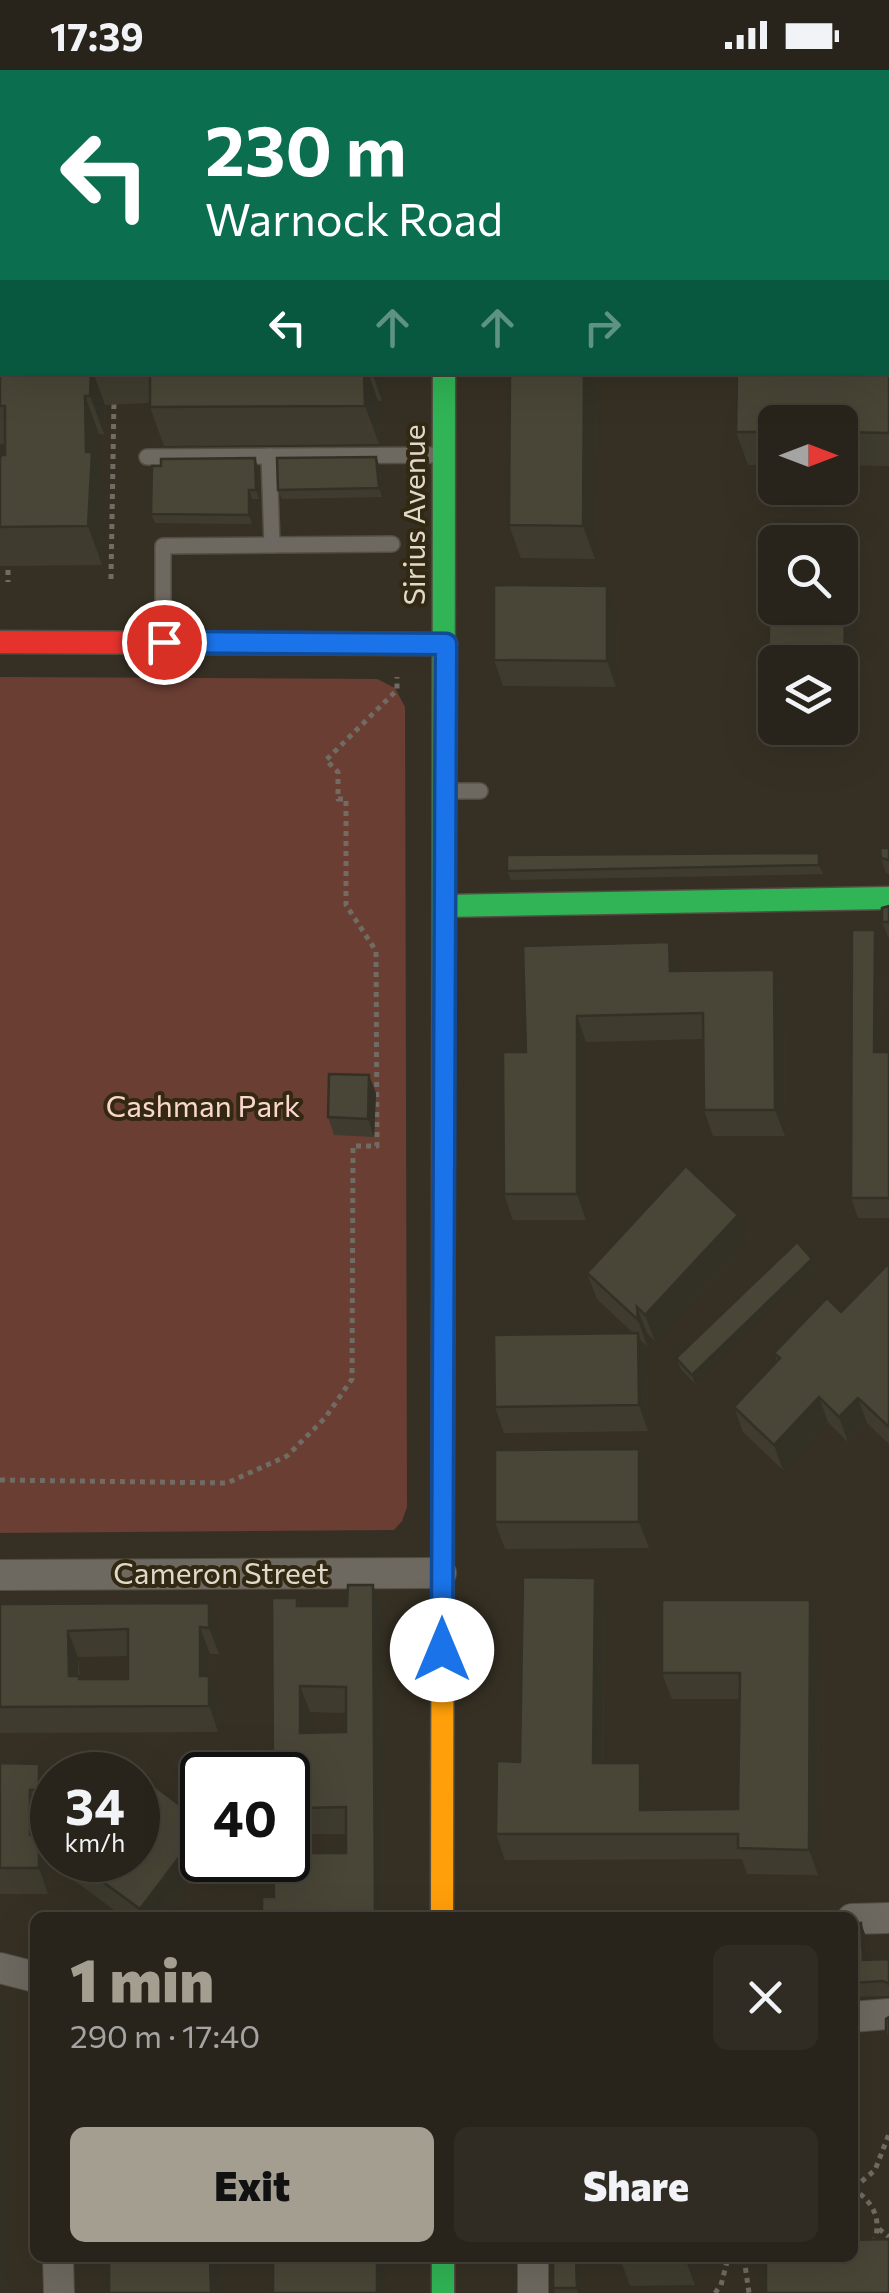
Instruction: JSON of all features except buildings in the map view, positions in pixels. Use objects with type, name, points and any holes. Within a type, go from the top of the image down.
[{"type":"street","name":"Sirius Avenue","points":[[442,1912],[444,375]]},
{"type":"street","points":[[0,642],[446,644]]},
{"type":"street","points":[[444,906],[889,898]]},
{"type":"street","name":"Cameron Street","points":[[0,1575],[441,1573]]},
{"type":"street","points":[[858,1919],[889,1918]]},
{"type":"street","points":[[0,1968],[30,1976]]},
{"type":"street","points":[[858,2016],[889,2014]]},
{"type":"street","points":[[58,2262],[59,2293]]},
{"type":"street","points":[[442,2262],[443,2293]]},
{"type":"street","points":[[533,2262],[533,2293]]},
{"type":"lane","points":[[147,457],[445,455]]},
{"type":"lane","points":[[269,456],[272,545]]},
{"type":"lane","points":[[164,642],[163,546],[392,544]]},
{"type":"lane","points":[[445,791],[480,791]]},
{"type":"path","points":[[111,580],[114,391]]},
{"type":"path","points":[[8,543],[8,582]]},
{"type":"path","points":[[0,1480],[227,1483],[287,1456],[324,1418],[352,1379],[353,1146],[377,1146],[376,951],[346,905],[346,799],[338,799],[338,772],[326,760],[397,690],[397,644]]},
{"type":"path","points":[[858,2184],[876,2170],[889,2134]]},
{"type":"path","points":[[858,2193],[872,2208],[879,2229],[889,2236]]},
{"type":"path","points":[[868,2254],[879,2229]]},
{"type":"path","points":[[715,2293],[727,2262]]},
{"type":"path","points":[[745,2262],[749,2293]]},
{"type":"green space","name":"Cashman Park","points":[[0,677],[377,679],[395,688],[405,707],[407,1507],[394,1530],[0,1533]]},
{"type":"traffic: fast","points":[[443,1339],[444,375]]},
{"type":"traffic: fast","points":[[444,906],[889,898]]},
{"type":"traffic: fast","points":[[443,2262],[443,2293]]},
{"type":"traffic: slow","points":[[442,1912],[443,1339]]},
{"type":"traffic: jam","points":[[0,642],[446,644]]},
{"type":"route","points":[[164,642],[446,644],[442,1650]]}]
